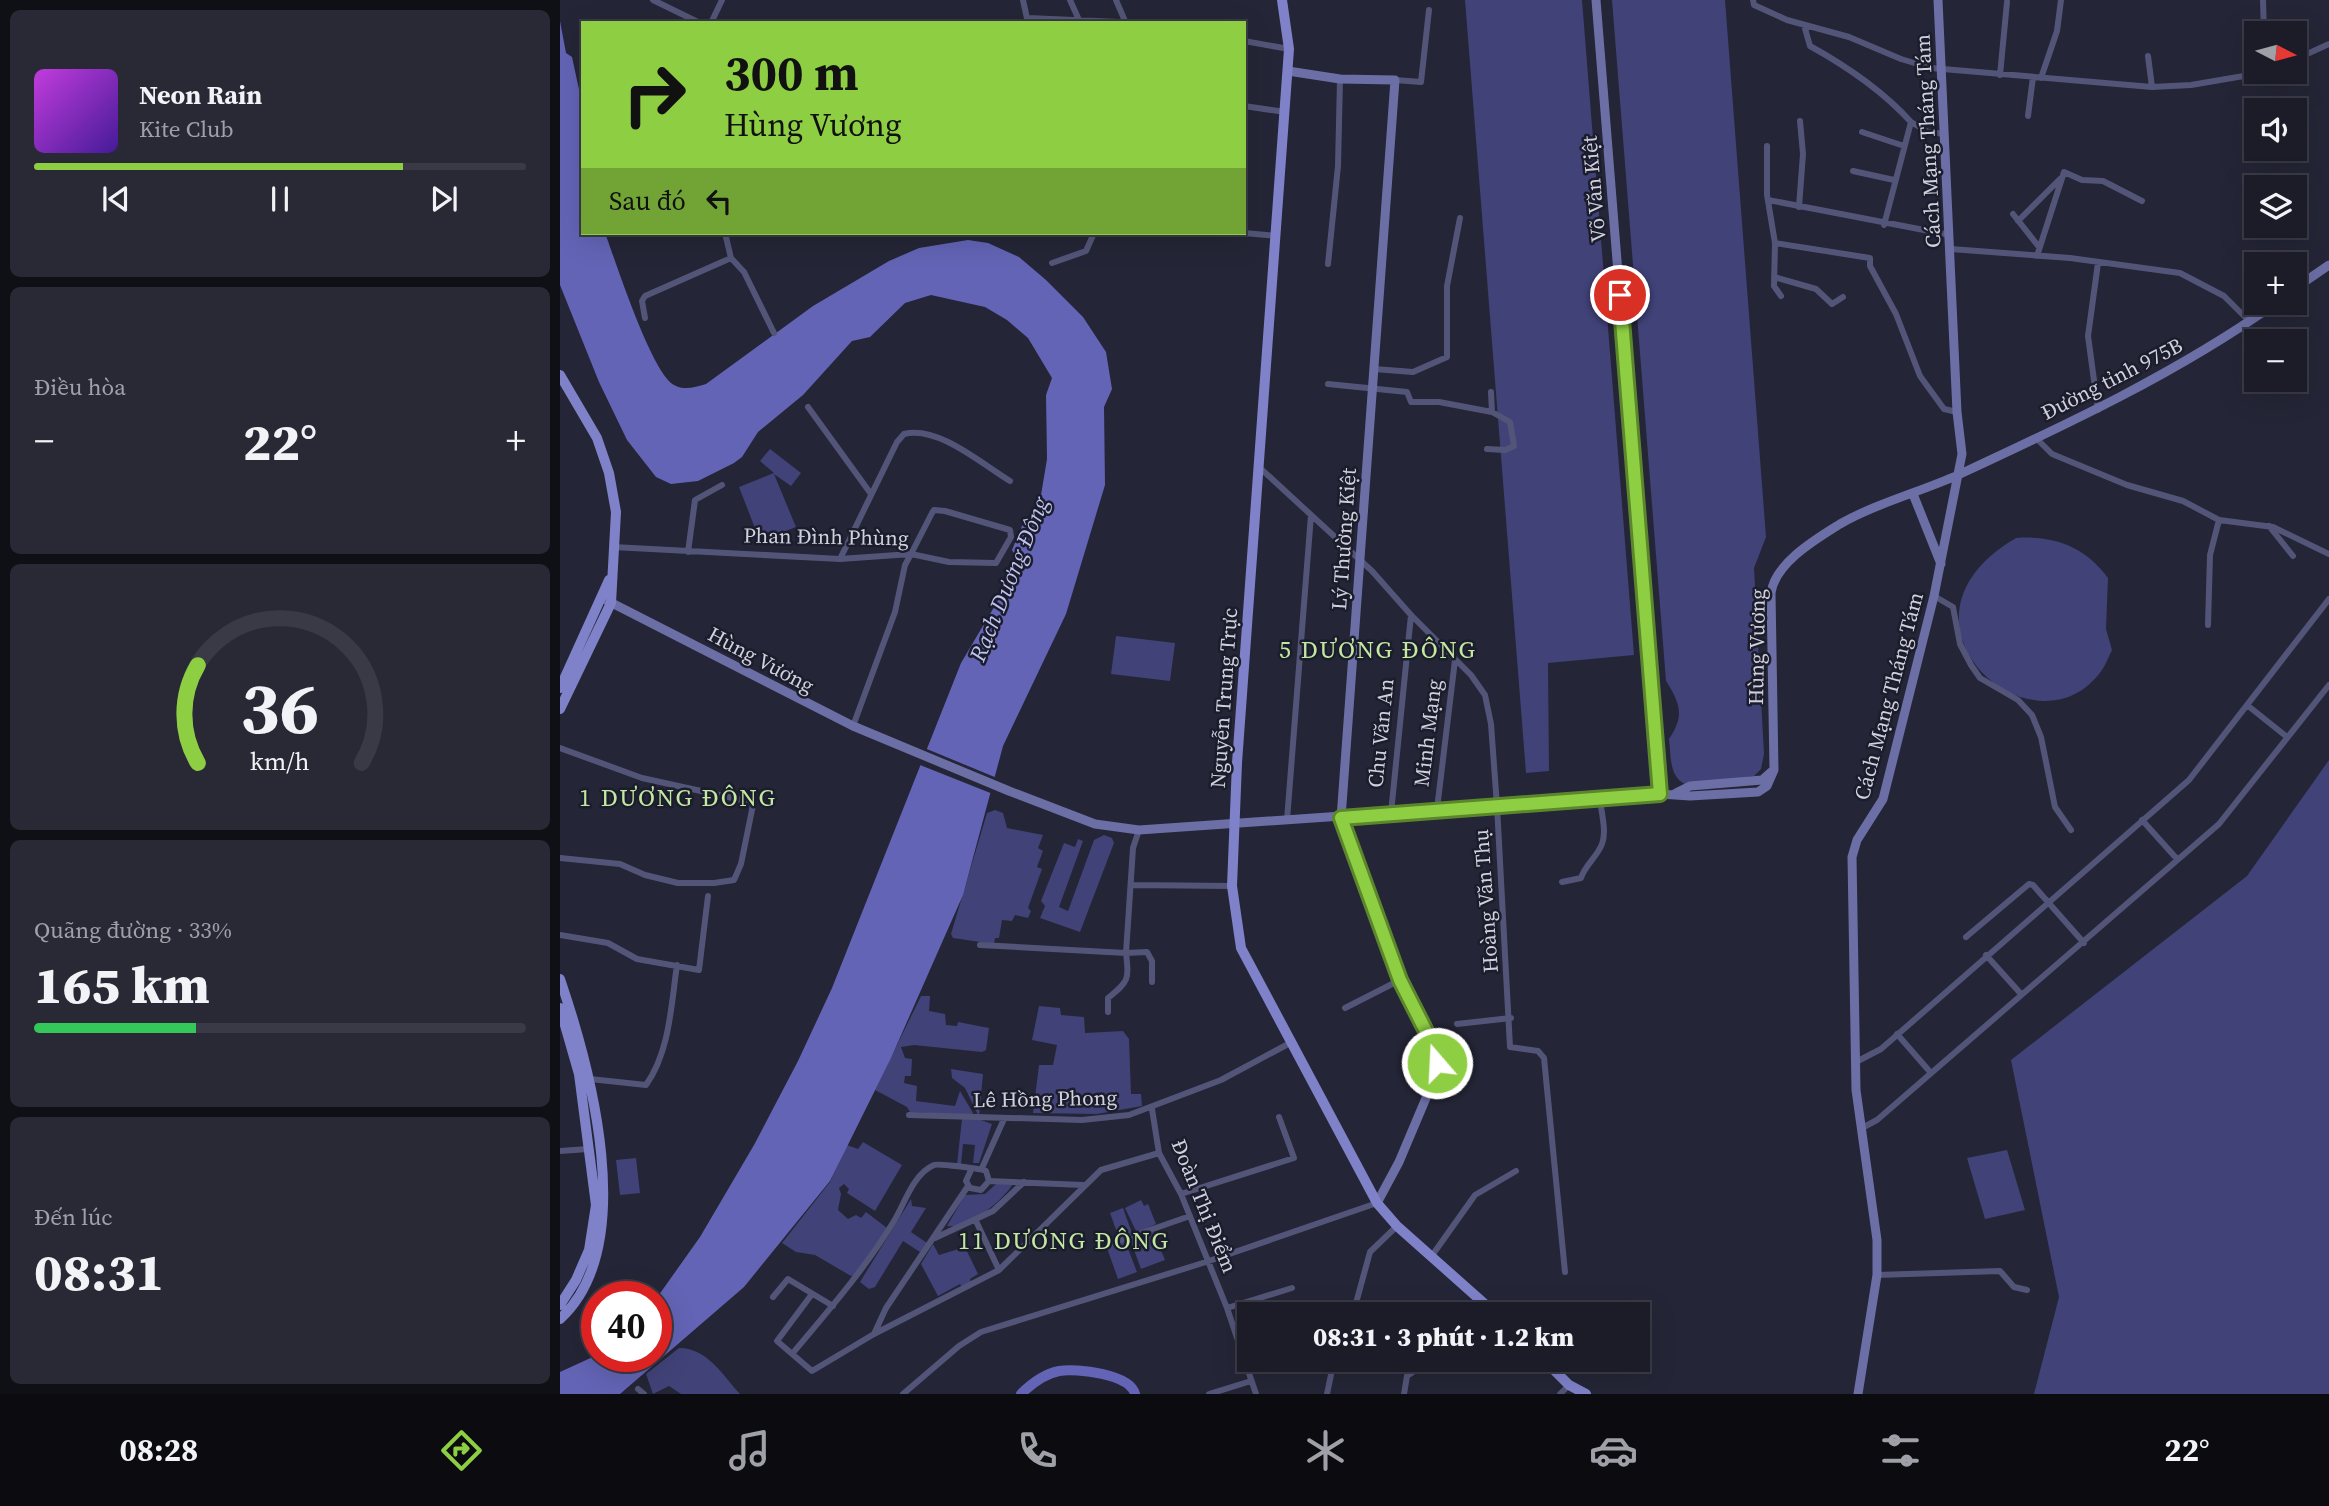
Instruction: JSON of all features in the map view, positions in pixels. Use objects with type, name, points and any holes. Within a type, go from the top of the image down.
[{"type":"main road","name":"Nguyễn Trung Trực","points":[[1282,0],[1289,50],[1288,71],[1232,886],[1241,948],[1377,1203],[1397,1226],[1482,1302]]},
{"type":"main road","points":[[560,375],[593,430],[609,474],[616,512],[611,575],[606,600],[573,671],[560,709]]},
{"type":"main road","points":[[560,688],[573,671]]},
{"type":"main road","points":[[560,979],[585,1080],[600,1205],[589,1251],[561,1312]]},
{"type":"main road","points":[[560,1008],[585,1080],[588,1149],[600,1205]]},
{"type":"main road","points":[[1556,1372],[1569,1385],[1586,1394]]},
{"type":"street","points":[[653,0],[696,21]]},
{"type":"street","points":[[712,21],[722,0]]},
{"type":"street","points":[[1023,0],[1028,20],[1125,21],[1116,0]]},
{"type":"street","points":[[1070,0],[1079,20]]},
{"type":"street","name":"Võ Văn Kiệt","points":[[1596,0],[1660,794]]},
{"type":"street","points":[[1753,0],[1754,5],[1804,25],[1849,37],[1901,59],[1941,69],[2152,87],[2191,85],[2244,76]]},
{"type":"street","name":"Cách Mạng Tháng Tám","points":[[1858,1394],[1877,1275],[1877,1240],[1858,1108],[1852,857],[1857,839],[1883,799],[1934,596],[1962,454],[1957,412],[1938,0]]},
{"type":"street","points":[[2028,116],[2037,78],[2057,31],[2061,0]]},
{"type":"street","points":[[2263,0],[2264,21]]},
{"type":"street","points":[[2000,75],[2007,2]]},
{"type":"street","points":[[1288,71],[1340,79],[1421,82],[1429,10]]},
{"type":"street","points":[[1804,25],[1810,46],[1858,74],[1911,122],[1928,132],[1945,134]]},
{"type":"street","points":[[1246,41],[1289,50]]},
{"type":"street","points":[[2307,54],[2329,44]]},
{"type":"street","points":[[2148,56],[2152,87]]},
{"type":"street","points":[[1328,264],[1338,166],[1340,79]]},
{"type":"street","name":"Lý Thường Kiệt","points":[[1377,1203],[1399,1162],[1437,1072],[1436,1051],[1400,980],[1341,818],[1395,80]]},
{"type":"street","points":[[1246,106],[1285,112]]},
{"type":"street","points":[[1799,206],[1803,154],[1800,121]]},
{"type":"street","points":[[1884,225],[1911,122]]},
{"type":"street","points":[[1862,132],[1904,146]]},
{"type":"street","points":[[1767,146],[1768,200],[1775,243],[1775,290],[1781,296]]},
{"type":"street","points":[[1853,171],[1894,180]]},
{"type":"street","points":[[2037,256],[2064,172],[2082,180],[2104,181],[2142,201]]},
{"type":"street","points":[[2039,247],[2016,218],[2060,179]]},
{"type":"street","points":[[1768,200],[1884,225],[1950,235]]},
{"type":"street","points":[[1374,369],[1413,372],[1447,357],[1447,294],[1460,218]]},
{"type":"street","points":[[1246,233],[1277,236]]},
{"type":"street","points":[[725,235],[731,258],[744,272],[774,333]]},
{"type":"street","points":[[1052,264],[1086,251],[1093,235]]},
{"type":"street","points":[[1775,243],[1870,258],[1870,266],[1896,314],[1920,376],[1944,410],[1957,412]]},
{"type":"street","points":[[1951,249],[2180,273],[2224,296],[2249,321]]},
{"type":"street","points":[[645,317],[642,301],[645,296],[731,258]]},
{"type":"street","points":[[2098,263],[2088,336],[2098,410]]},
{"type":"street","points":[[2307,280],[2329,265]]},
{"type":"street","points":[[1774,277],[1816,289],[1832,304],[1843,297]]},
{"type":"street","name":"Đường tỉnh 975B","points":[[1957,475],[2098,410],[2214,345],[2258,315]]},
{"type":"street","points":[[1328,384],[1407,392],[1413,402],[1439,402],[1492,412],[1510,422],[1514,446],[1505,450],[1487,449]]},
{"type":"street","points":[[1491,392],[1492,412]]},
{"type":"street","points":[[808,407],[871,494]]},
{"type":"street","points":[[840,559],[899,439],[909,433],[959,447],[1010,481]]},
{"type":"street","points":[[2036,438],[2052,454],[2127,485],[2183,501],[2219,520],[2269,526],[2329,554]]},
{"type":"street","name":"Hoàng Văn Thụ","points":[[1260,468],[1360,560],[1478,683],[1488,707],[1511,1018],[1510,1047],[1538,1051],[1544,1058],[1565,1272]]},
{"type":"street","name":"Hùng Vương","points":[[606,600],[853,726],[1009,792],[1096,824],[1139,830],[1676,793],[1690,786],[1762,780],[1770,773],[1775,760],[1771,593],[1777,575],[1794,558],[1840,524],[1957,475]]},
{"type":"street","points":[[688,552],[695,500],[722,485]]},
{"type":"street","points":[[1913,494],[1941,564]]},
{"type":"street","name":"Phan Đình Phùng","points":[[614,547],[840,559],[911,554],[949,562],[997,562],[1011,537],[1011,532],[934,510],[911,554]]},
{"type":"street","points":[[1287,820],[1311,516]]},
{"type":"street","points":[[2208,625],[2210,555],[2219,520]]},
{"type":"street","points":[[2269,526],[2293,556]]},
{"type":"street","points":[[853,726],[895,612],[905,565],[911,554]]},
{"type":"street","points":[[1934,596],[1954,607],[1960,644],[1980,678],[2018,700],[2032,715],[2041,737],[2055,807],[2071,830]]},
{"type":"street","points":[[1856,1062],[1881,1049],[1986,954],[2189,780],[2329,599]]},
{"type":"street","name":"Chu Văn An","points":[[1391,813],[1411,615]]},
{"type":"street","name":"Minh Mạng","points":[[1437,809],[1455,660]]},
{"type":"street","points":[[1862,1128],[2084,943],[2227,816],[2329,685]]},
{"type":"street","points":[[2247,705],[2287,737]]},
{"type":"street","points":[[560,748],[642,778],[751,802],[753,805],[741,864],[734,880],[678,883],[645,875],[620,864],[560,858]]},
{"type":"street","points":[[1562,882],[1581,878],[1583,868],[1601,846],[1603,834],[1600,798]]},
{"type":"street","points":[[2143,820],[2177,859]]},
{"type":"street","points":[[1108,1012],[1108,998],[1120,990],[1128,976],[1126,953],[1133,848],[1139,830]]},
{"type":"street","points":[[1966,937],[2029,884],[2034,885],[2084,943]]},
{"type":"street","points":[[1131,885],[1232,886]]},
{"type":"street","points":[[560,934],[608,943],[626,956],[637,959],[701,968],[708,896]]},
{"type":"street","points":[[980,945],[1147,952],[1152,961],[1152,982]]},
{"type":"street","points":[[1986,954],[2021,994]]},
{"type":"street","points":[[585,1080],[646,1085],[653,1076],[664,1050],[677,965]]},
{"type":"street","points":[[1345,1008],[1400,980]]},
{"type":"street","points":[[1457,1024],[1511,1018]]},
{"type":"street","points":[[1897,1034],[1931,1073]]},
{"type":"street","name":"Lê Hồng Phong","points":[[909,1115],[1082,1120],[1129,1115],[1152,1109],[1221,1080],[1292,1042]]},
{"type":"street","name":"Đoàn Thị Điểm","points":[[1152,1109],[1159,1153],[1190,1216],[1206,1262],[1227,1308],[1256,1394]]},
{"type":"street","points":[[1181,1194],[1294,1158],[1279,1117]]},
{"type":"street","points":[[982,1168],[1003,1119]]},
{"type":"street","points":[[560,1151],[588,1149]]},
{"type":"street","points":[[813,1294],[774,1338],[808,1370],[815,1370],[874,1334],[999,1270],[1101,1170],[1159,1153]]},
{"type":"street","points":[[792,1354],[881,1243],[914,1183],[928,1169],[939,1164],[971,1170],[982,1168]]},
{"type":"street","points":[[968,1186],[981,1191],[989,1181],[988,1173],[982,1168]]},
{"type":"street","points":[[874,1334],[886,1308],[968,1186],[967,1175],[971,1170]]},
{"type":"street","points":[[1431,1257],[1475,1195],[1516,1171]]},
{"type":"street","points":[[989,1181],[1083,1185]]},
{"type":"street","points":[[933,1239],[993,1211],[1024,1182]]},
{"type":"street","points":[[903,1394],[959,1346],[981,1332],[1206,1262],[1377,1203]]},
{"type":"street","points":[[1110,1244],[1190,1216]]},
{"type":"street","points":[[976,1221],[999,1270]]},
{"type":"street","points":[[1356,1302],[1370,1252],[1397,1226]]},
{"type":"street","points":[[1877,1275],[2000,1271],[2014,1287],[2027,1290]]},
{"type":"street","points":[[774,1297],[788,1279],[833,1306]]},
{"type":"street","points":[[1227,1308],[1292,1288]]},
{"type":"street","points":[[1327,1394],[1332,1372]]},
{"type":"street","points":[[1404,1394],[1407,1376],[1413,1372]]},
{"type":"street","points":[[1209,1394],[1251,1381]]},
{"type":"street","points":[[1560,1394],[1569,1385]]},
{"type":"shaded area","points":[[1465,0],[1582,0],[1634,655],[1548,663],[1549,771],[1526,773]]},
{"type":"shaded area","points":[[1612,0],[1725,0],[1766,537],[1754,568],[1764,754],[1761,769],[1754,776],[1685,784],[1673,771],[1669,739],[1677,723],[1679,710],[1666,681]]},
{"type":"shaded area","points":[[560,21],[566,53],[572,57],[581,99],[581,235],[606,235],[645,339],[665,376],[674,385],[686,388],[706,384],[813,306],[889,261],[919,248],[968,240],[988,243],[1019,257],[1083,317],[1106,352],[1112,389],[1104,407],[1105,485],[1066,614],[1003,746],[963,895],[891,1058],[830,1181],[744,1287],[672,1349],[672,1281],[669,1281],[700,1237],[754,1145],[798,1061],[832,988],[961,663],[1003,592],[1011,588],[1022,568],[1012,550],[1022,526],[1038,513],[1047,459],[1046,395],[1052,378],[1028,338],[1007,320],[985,307],[931,295],[905,303],[870,337],[852,341],[803,395],[758,432],[742,457],[734,463],[698,481],[671,484],[656,477],[627,440],[599,382],[560,285]]},
{"type":"shaded area","points":[[770,449],[801,473],[791,486],[774,474],[796,527],[760,541],[739,487],[774,473],[760,461]]},
{"type":"shaded area","points":[[2016,538],[2043,539],[2068,545],[2090,558],[2108,578],[2106,629],[2112,650],[2099,674],[2070,696],[2038,701],[2006,690],[1979,669],[1962,640],[1960,606],[1976,571]]},
{"type":"shaded area","points":[[1116,636],[1175,643],[1170,681],[1111,674]]},
{"type":"shaded area","points":[[2329,760],[2329,1394],[2034,1394],[2059,1297],[2011,1060],[2247,876]]},
{"type":"shaded area","points":[[995,810],[1003,813],[1007,828],[1043,835],[1038,848],[1043,851],[1037,867],[1042,869],[1028,908],[1031,911],[1028,918],[1015,915],[1012,921],[1002,920],[999,938],[995,938],[994,944],[953,938],[951,934],[987,813]]},
{"type":"shaded area","points":[[1104,835],[1112,838],[1114,843],[1080,932],[1040,918],[1045,906],[1041,901],[1064,843],[1075,847],[1078,839],[1083,841],[1059,907],[1068,911],[1094,840]]},
{"type":"shaded area","points":[[921,996],[930,996],[929,1011],[945,1014],[946,1025],[957,1026],[958,1022],[989,1028],[986,1050],[982,1052],[914,1045],[901,1047],[905,1058],[912,1059],[911,1076],[905,1076],[904,1083],[917,1086],[916,1101],[955,1106],[960,1091],[973,1113],[971,1115],[910,1112],[907,1107],[875,1090]]},
{"type":"shaded area","points":[[1039,1006],[1060,1008],[1061,1015],[1084,1017],[1085,1033],[1123,1031],[1129,1039],[1131,1094],[1141,1094],[1142,1106],[1097,1114],[1033,1113],[1039,1065],[1053,1065],[1057,1045],[1032,1040]]},
{"type":"shaded area","points":[[951,1069],[983,1074],[979,1117],[965,1088],[952,1078]]},
{"type":"shaded area","points":[[962,1119],[978,1119],[992,1124],[979,1163],[973,1163],[975,1145],[963,1144],[961,1164],[957,1164]]},
{"type":"shaded area","points":[[863,1142],[902,1165],[875,1211],[847,1193],[849,1189],[844,1184],[839,1188],[841,1194],[838,1210],[848,1219],[856,1215],[861,1218],[866,1212],[887,1228],[855,1275],[851,1276],[815,1255],[796,1252],[782,1243],[830,1182],[847,1145],[858,1149]]},
{"type":"shaded area","points":[[2007,1150],[2025,1210],[1985,1219],[1967,1158]]},
{"type":"shaded area","points":[[636,1158],[640,1193],[620,1195],[616,1160]]},
{"type":"shaded area","points":[[996,1184],[1013,1184],[984,1213],[965,1224],[947,1226],[965,1195],[985,1194]]},
{"type":"shaded area","points":[[911,1199],[912,1206],[926,1208],[911,1232],[927,1243],[920,1252],[903,1241],[875,1287],[869,1289],[860,1282]]},
{"type":"shaded area","points":[[1141,1200],[1144,1206],[1148,1204],[1156,1224],[1137,1233],[1125,1208]]},
{"type":"shaded area","points":[[1123,1208],[1132,1233],[1119,1238],[1110,1213]]},
{"type":"shaded area","points":[[1153,1231],[1165,1260],[1141,1269],[1130,1239]]},
{"type":"shaded area","points":[[1125,1241],[1137,1272],[1118,1279],[1107,1248]]},
{"type":"shaded area","points":[[933,1244],[939,1255],[965,1247],[978,1274],[970,1279],[971,1283],[962,1287],[960,1284],[938,1296],[921,1264]]},
{"type":"shaded area","points":[[679,1348],[689,1349],[707,1358],[740,1394],[681,1394],[669,1386],[653,1394],[646,1374],[672,1372],[672,1354]]},
{"type":"shaded area","points":[[581,1362],[581,1372],[645,1372],[620,1394],[560,1394],[560,1372]]},
{"type":"pier","points":[[922,747],[997,778],[993,794],[915,763]]},
{"type":"waterway","name":"Rạch Dương Đông","points":[[1021,1394],[1043,1377],[1067,1370],[1114,1377],[1131,1387],[1135,1394]]},
{"type":"district","name":"5 DƯƠNG ĐÔNG","points":[[1378,650]]},
{"type":"district","name":"1 DƯƠNG ĐÔNG","points":[[678,798]]},
{"type":"district","name":"11 DƯƠNG ĐÔNG","points":[[1064,1241]]},
{"type":"route","points":[[1437,1063],[1436,1051],[1400,980],[1341,818],[1660,794],[1620,295]]}]
